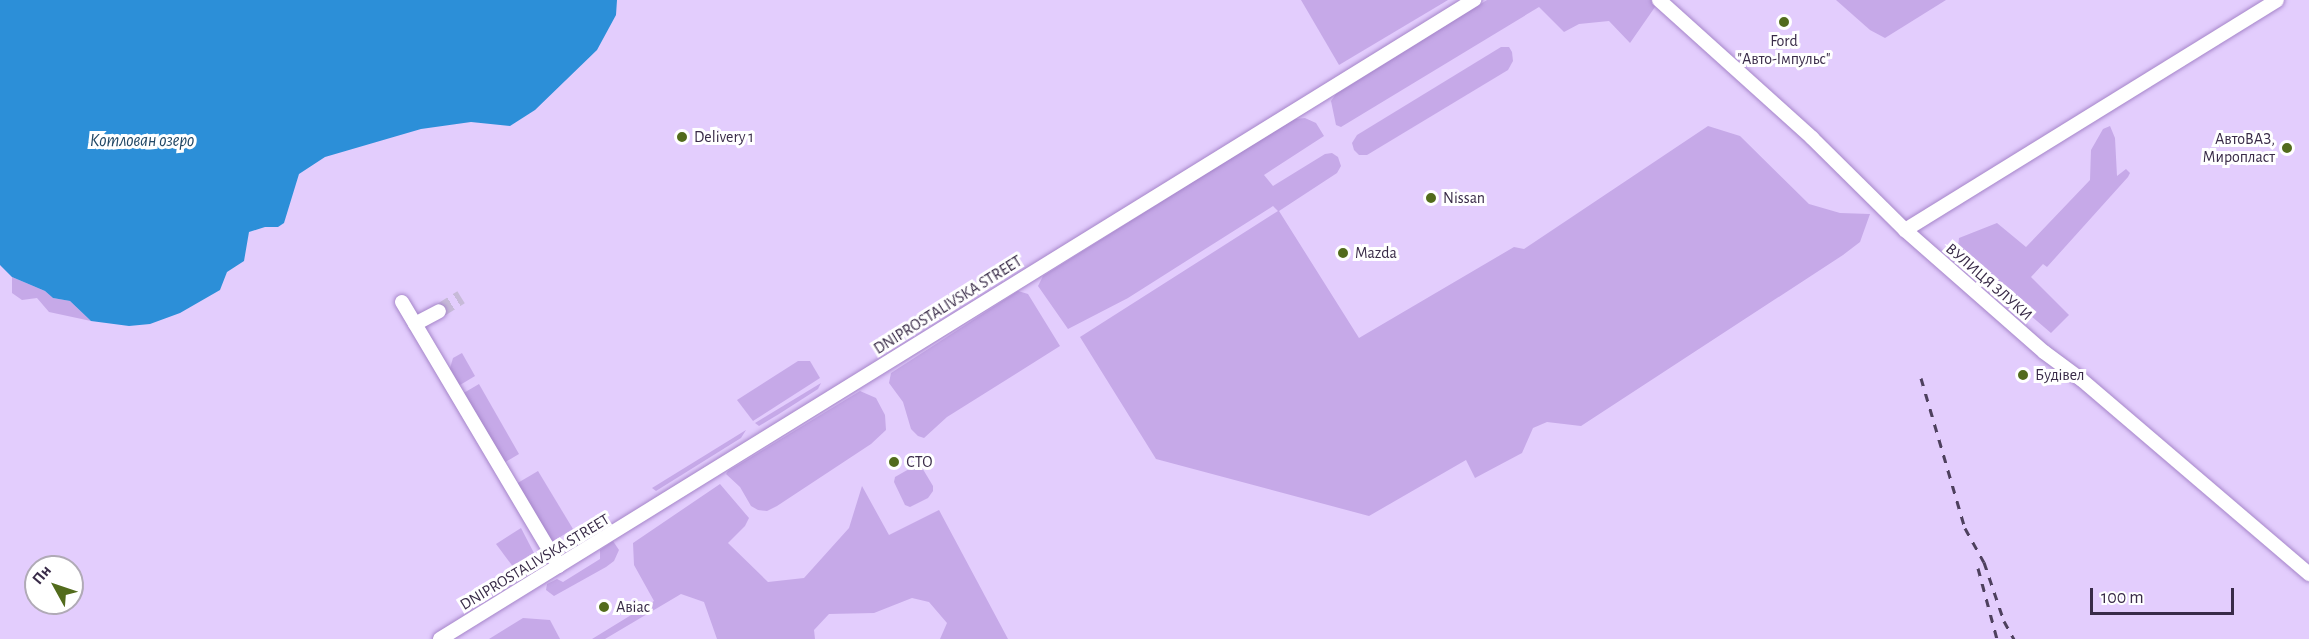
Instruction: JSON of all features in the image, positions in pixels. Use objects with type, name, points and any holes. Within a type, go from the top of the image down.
[{"type":"street","name":"DNIPROSTALIVSKA STREET","points":[[440,639],[1473,0]]},
{"type":"street","name":"ВУЛИЦЯ ЗЛУКИ","points":[[1659,0],[1812,138],[1905,230],[2044,352],[2082,380],[2309,574]]},
{"type":"street","points":[[1905,230],[2277,0]]},
{"type":"street","points":[[402,302],[559,566]]},
{"type":"street","points":[[415,324],[439,311]]},
{"type":"shaded area","points":[[0,0],[2309,0],[2309,639],[0,639]]},
{"type":"shaded area","points":[[1301,0],[1448,0],[1339,65]]},
{"type":"shaded area","points":[[1487,0],[1653,0],[1655,7],[1630,43],[1609,21],[1579,24],[1564,32],[1539,7],[1341,127],[1336,125],[1331,101],[1336,94]]},
{"type":"shaded area","points":[[1836,0],[1946,0],[1885,38],[1870,30]]},
{"type":"shaded area","points":[[1501,47],[1509,47],[1512,52],[1513,61],[1508,70],[1367,155],[1359,155],[1354,150],[1352,143],[1357,135]]},
{"type":"shaded area","points":[[1305,118],[1316,123],[1324,136],[1264,175],[1273,186],[1325,154],[1332,153],[1338,157],[1341,166],[1337,173],[1279,211],[1359,338],[1514,247],[1524,249],[1708,126],[1740,136],[1809,204],[1840,213],[1870,214],[1860,242],[1843,255],[1581,426],[1547,422],[1533,428],[1522,453],[1475,478],[1466,460],[1369,516],[1156,459],[1080,337],[1278,211],[1273,206],[1128,298],[1068,329],[1038,286],[1043,276],[1295,119]]},
{"type":"shaded area","points":[[2110,126],[2115,138],[2117,176],[2126,169],[2130,173],[2128,177],[2047,267],[2043,264],[2031,277],[2069,315],[2051,333],[1966,260],[1958,247],[1959,238],[1997,223],[2026,247],[2090,180],[2091,150],[2103,129]]},
{"type":"shaded area","points":[[12,277],[45,291],[53,298],[70,301],[91,321],[49,312],[37,298],[22,300],[12,293]]},
{"type":"shaded area","points":[[1018,291],[1028,294],[1060,346],[947,417],[924,438],[918,436],[911,429],[903,402],[889,383],[891,373]]},
{"type":"shaded area","points":[[462,353],[475,376],[455,388],[448,375],[453,358]]},
{"type":"shaded area","points":[[798,361],[810,361],[820,378],[753,421],[737,400]]},
{"type":"shaded area","points":[[821,383],[818,389],[779,414],[759,426],[755,423]]},
{"type":"shaded area","points":[[479,384],[519,454],[502,464],[462,394]]},
{"type":"shaded area","points":[[860,391],[876,398],[885,415],[886,430],[871,444],[777,506],[767,511],[751,506],[740,487],[726,474],[728,471]]},
{"type":"shaded area","points":[[746,430],[741,438],[656,491],[652,488]]},
{"type":"shaded area","points":[[916,465],[921,466],[933,486],[933,491],[928,498],[910,507],[905,505],[894,482],[895,477]]},
{"type":"shaded area","points":[[538,471],[573,529],[552,542],[516,484]]},
{"type":"shaded area","points":[[720,484],[749,518],[745,526],[728,543],[768,582],[804,578],[849,528],[862,486],[889,535],[939,510],[1008,639],[940,639],[947,623],[929,602],[912,598],[874,613],[829,614],[814,630],[815,639],[717,639],[704,602],[681,594],[605,639],[592,639],[654,601],[634,565],[633,543]]},
{"type":"shaded area","points":[[521,528],[535,555],[514,568],[496,544]]},
{"type":"shaded area","points":[[613,541],[619,550],[614,561],[606,567],[554,596],[546,590],[547,584],[557,579],[563,582],[600,559],[600,550]]},
{"type":"shaded area","points":[[523,618],[550,620],[560,639],[489,639]]},
{"type":"water","name":"Котлован озеро","points":[[0,0],[617,0],[616,15],[597,50],[535,110],[510,126],[471,122],[421,129],[325,157],[299,174],[284,223],[278,227],[265,227],[249,232],[244,261],[227,272],[220,290],[180,313],[150,324],[129,326],[91,321],[70,301],[53,298],[45,291],[12,277],[0,265]]},
{"type":"tunnel","points":[[439,311],[461,297]]},
{"type":"railway","points":[[1921,378],[1965,528],[1984,562],[2004,621],[2014,639]]},
{"type":"railway","points":[[1978,568],[1997,639]]},
{"type":"place","name":"Ford \"Авто-Імпульс\"","points":[[1784,22]]},
{"type":"place","name":"Delivery 1","points":[[682,137]]},
{"type":"place","name":"АвтоВАЗ, Миропласт","points":[[2287,148]]},
{"type":"place","name":"Nissan","points":[[1431,198]]},
{"type":"place","name":"Mazda","points":[[1343,253]]},
{"type":"place","name":"Будівел","points":[[2023,375]]},
{"type":"place","name":"СТО","points":[[894,462]]},
{"type":"place","name":"Авіас","points":[[604,607]]}]
